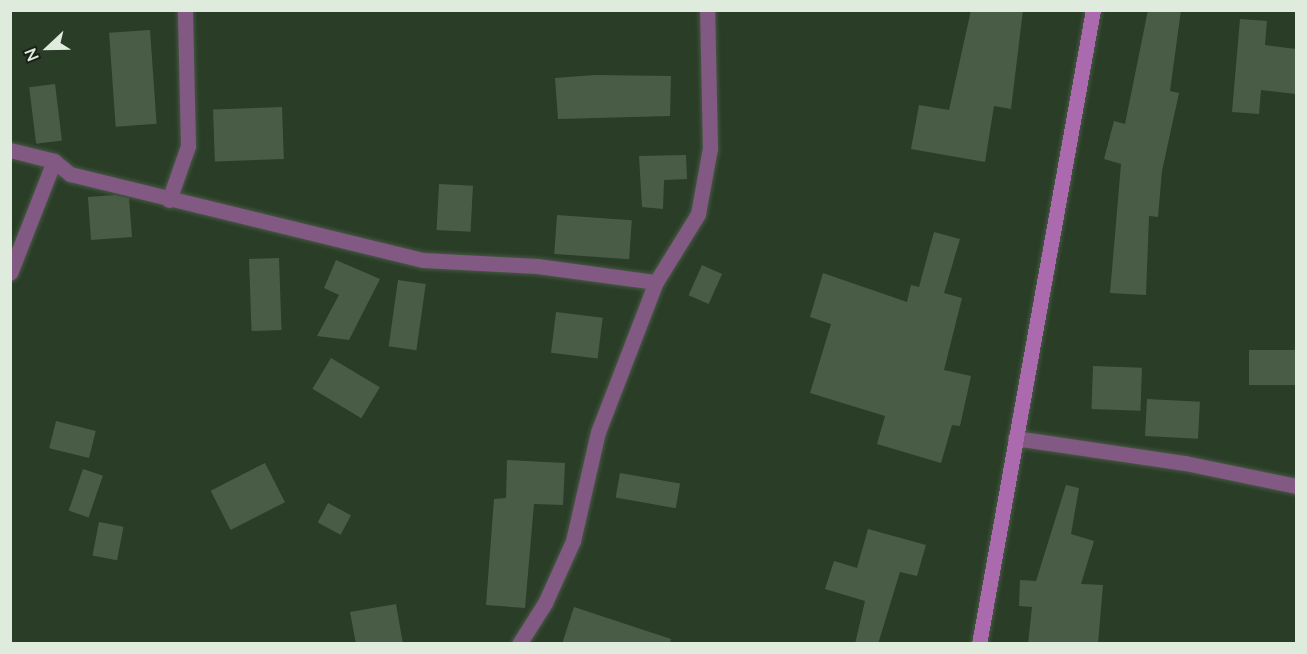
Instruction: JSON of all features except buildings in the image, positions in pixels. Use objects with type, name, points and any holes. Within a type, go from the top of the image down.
[{"type":"main road","points":[[979,644],[1093,10]]},
{"type":"street","points":[[169,200],[188,146],[185,10]]},
{"type":"street","points":[[519,644],[545,603],[573,541],[598,432],[656,282],[698,214],[710,148],[707,10]]},
{"type":"street","points":[[10,150],[54,161],[70,174],[280,228],[342,236],[423,260],[537,266],[656,282]]},
{"type":"street","points":[[10,273],[54,161]]},
{"type":"street","points":[[1015,438],[1185,463],[1296,486]]}]
